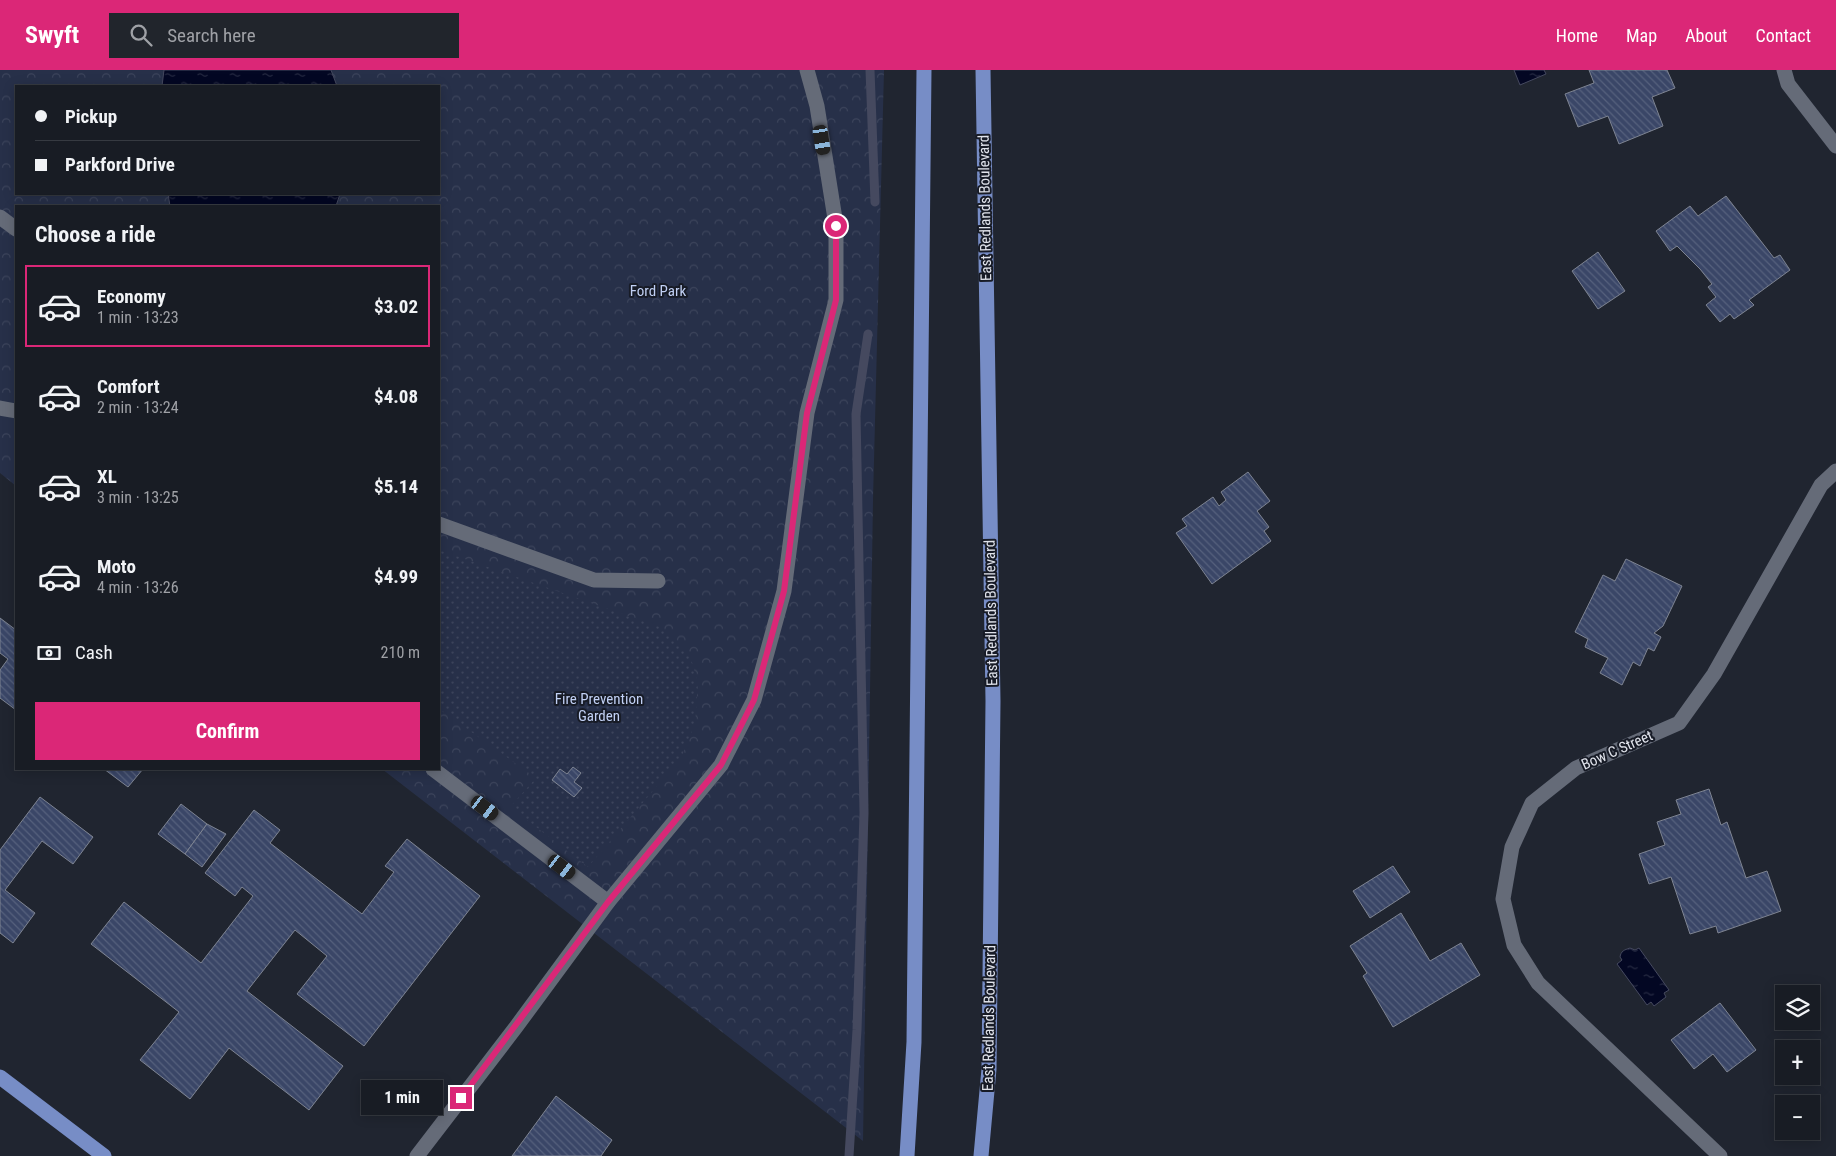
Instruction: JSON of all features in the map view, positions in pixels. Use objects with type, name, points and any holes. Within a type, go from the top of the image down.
[{"type":"main road","points":[[907,1156],[914,1042],[924,70]]},
{"type":"main road","name":"East Redlands Boulevard","points":[[981,1156],[989,1069],[993,701],[983,70]]},
{"type":"main road","points":[[0,1077],[104,1156]]},
{"type":"street","points":[[417,1156],[516,1027],[608,902],[721,765],[754,700],[784,591],[807,413],[836,300],[836,226],[817,106],[807,70]]},
{"type":"street","points":[[1784,70],[1788,84],[1836,146]]},
{"type":"street","points":[[0,217],[15,228]]},
{"type":"street","points":[[0,408],[15,411]]},
{"type":"street","name":"Bow C Street","points":[[1720,1156],[1538,983],[1514,945],[1503,899],[1512,847],[1532,803],[1576,768],[1679,723],[1714,674],[1821,486],[1836,471]]},
{"type":"street","points":[[440,524],[594,580],[658,581]]},
{"type":"street","points":[[434,770],[608,902]]},
{"type":"green space","name":"Ford Park","points":[[0,70],[884,70],[873,499],[863,1141],[383,770],[440,770],[440,205],[15,205],[15,485],[0,473]]},
{"type":"green space","name":"Fire Prevention Garden","points":[[440,550],[660,627],[690,655],[698,684],[695,724],[681,758],[588,867],[510,807],[536,778],[440,710]]},
{"type":"water","points":[[164,70],[331,70],[337,85],[162,85]]},
{"type":"water","points":[[1514,70],[1544,70],[1546,74],[1520,85]]},
{"type":"water","points":[[168,195],[340,195],[336,205],[170,205]]},
{"type":"water","points":[[1630,948],[1635,950],[1639,948],[1669,990],[1664,993],[1666,997],[1654,1006],[1651,1002],[1647,1005],[1617,964],[1622,960],[1620,957],[1622,952]]},
{"type":"building","points":[[1589,70],[1667,70],[1675,88],[1652,97],[1663,126],[1619,144],[1608,116],[1578,127],[1565,94],[1594,83]]},
{"type":"building","points":[[1726,196],[1774,258],[1780,255],[1790,270],[1749,300],[1754,305],[1734,319],[1730,314],[1720,322],[1706,305],[1716,297],[1708,287],[1712,284],[1677,246],[1670,251],[1656,231],[1690,206],[1698,216]]},
{"type":"building","points":[[1598,252],[1625,291],[1598,309],[1572,271]]},
{"type":"building","points":[[1248,472],[1270,501],[1257,511],[1269,527],[1264,531],[1271,541],[1212,584],[1176,533],[1187,526],[1182,519],[1213,497],[1219,506],[1226,500],[1221,492]]},
{"type":"building","points":[[1626,559],[1682,586],[1663,626],[1654,633],[1661,637],[1654,651],[1648,648],[1640,666],[1633,662],[1622,685],[1600,673],[1608,658],[1585,647],[1588,639],[1575,632],[1603,575],[1615,581]]},
{"type":"building","points":[[0,618],[15,629],[15,709],[0,698],[0,670],[8,659],[0,653]]},
{"type":"building","points":[[573,767],[581,773],[574,782],[582,788],[574,797],[552,780],[560,769],[567,774]]},
{"type":"building","points":[[105,770],[142,770],[128,787]]},
{"type":"building","points":[[1709,789],[1721,825],[1727,822],[1746,878],[1767,871],[1781,911],[1718,933],[1716,926],[1690,934],[1671,877],[1649,884],[1639,854],[1665,845],[1657,822],[1681,814],[1676,800]]},
{"type":"building","points":[[40,797],[93,837],[73,864],[42,841],[5,890],[35,913],[13,943],[0,933],[0,850]]},
{"type":"building","points":[[181,804],[207,824],[185,854],[158,834]]},
{"type":"building","points":[[254,810],[280,830],[270,843],[362,914],[394,872],[385,866],[407,839],[480,896],[364,1046],[297,994],[327,956],[295,930],[247,991],[343,1066],[309,1110],[229,1048],[190,1099],[140,1060],[179,1012],[91,944],[124,902],[201,963],[253,896],[242,887],[235,896],[205,873]]},
{"type":"building","points":[[207,824],[226,834],[202,867],[185,854]]},
{"type":"building","points":[[1393,866],[1410,892],[1370,918],[1353,891]]},
{"type":"building","points":[[1401,913],[1430,961],[1461,943],[1480,975],[1393,1027],[1363,976],[1367,973],[1350,946]]},
{"type":"building","points":[[1720,1003],[1756,1050],[1727,1072],[1713,1054],[1694,1069],[1671,1040]]},
{"type":"building","points":[[556,1096],[612,1140],[601,1156],[512,1156]]},
{"type":"waterway","points":[[870,70],[875,202]]},
{"type":"waterway","points":[[849,1156],[857,1030],[864,813],[856,414],[868,334]]},
{"type":"route","points":[[461,1098],[608,902],[721,765],[754,700],[784,591],[807,413],[836,300],[836,226]]}]
